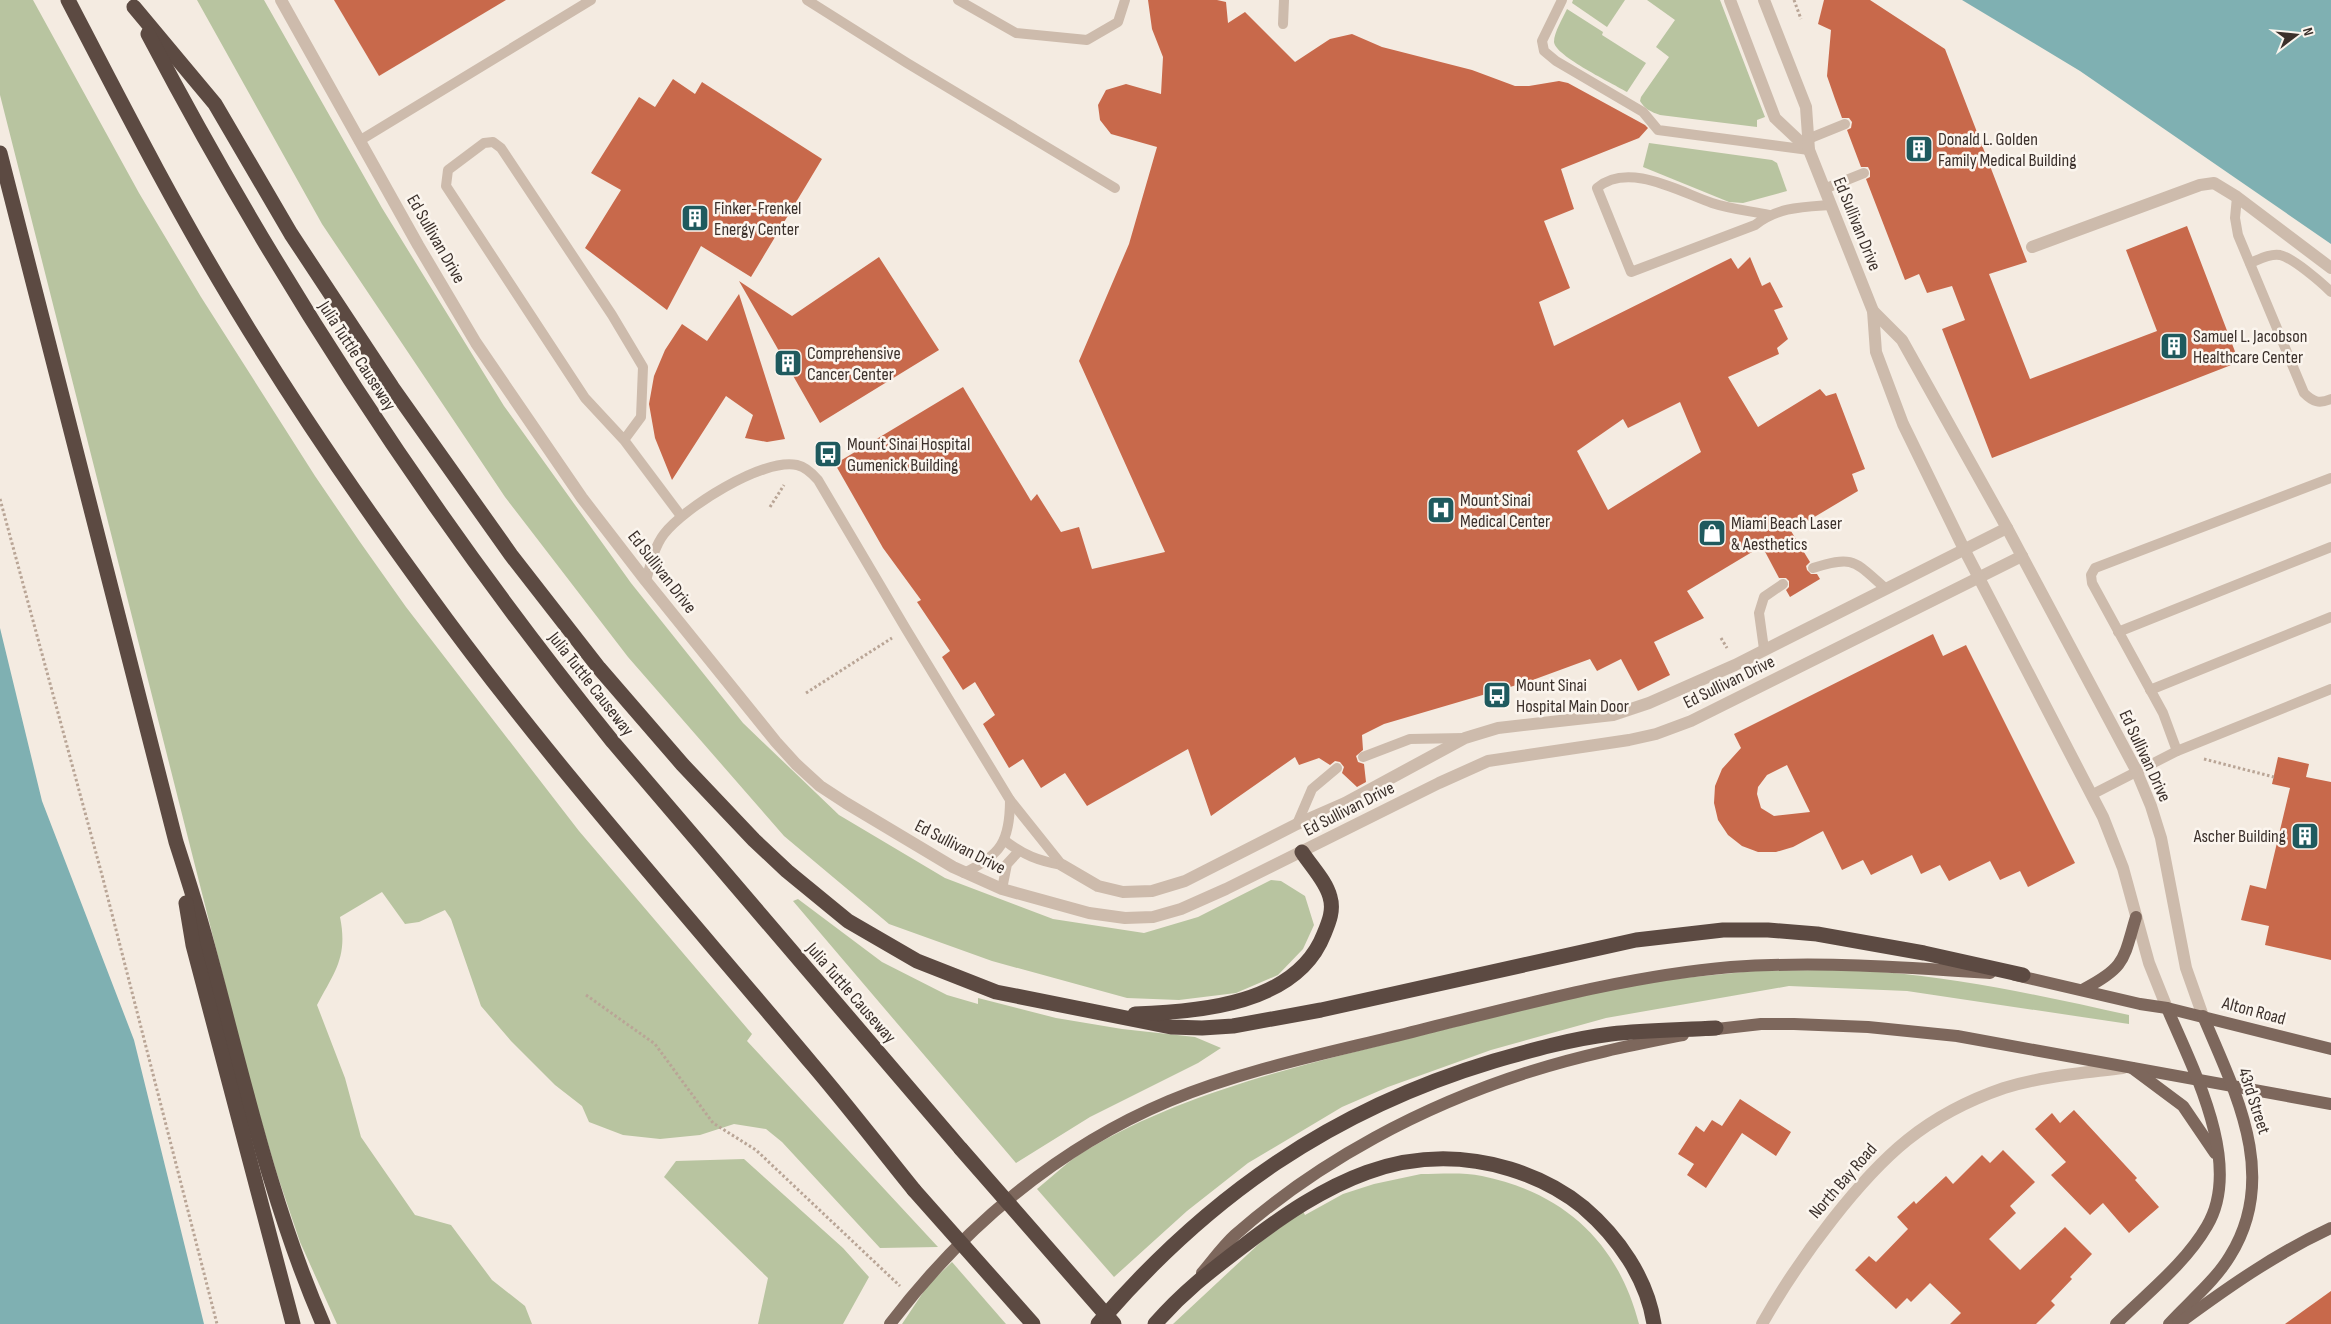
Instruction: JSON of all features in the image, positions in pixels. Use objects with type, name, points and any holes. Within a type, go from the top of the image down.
[{"type":"highway","points":[[68,0],[146,150],[235,307],[282,383],[388,539],[487,673],[601,816],[814,1066],[914,1190],[1033,1324]]},
{"type":"highway","points":[[132,4],[215,104],[291,234],[335,302],[450,470],[511,555],[599,668],[676,757],[748,834],[787,871],[848,921],[917,961],[996,992],[1075,1009],[1115,1014],[1171,1027],[1233,1026],[1435,986],[1636,940],[1723,930],[1768,930],[1817,934],[1924,953],[2023,975]]},
{"type":"highway","name":"Julia Tuttle Causeway","points":[[132,4],[176,88],[261,238],[355,388],[454,535],[558,674],[620,750],[1114,1324]]},
{"type":"highway","points":[[0,153],[176,842],[207,942],[252,1118],[292,1241],[323,1324]]},
{"type":"highway","points":[[176,842],[194,945],[293,1324]]},
{"type":"highway","points":[[1115,1014],[1198,1010],[1264,992],[1297,972],[1321,942],[1332,907],[1330,896],[1323,883],[1302,852]]},
{"type":"highway","points":[[1098,1324],[1126,1290],[1168,1249],[1236,1189],[1276,1162],[1367,1109],[1442,1078],[1525,1052],[1611,1034],[1716,1028]]},
{"type":"highway","points":[[1155,1324],[1189,1288],[1279,1218],[1306,1200],[1334,1186],[1384,1166],[1439,1158],[1465,1159],[1494,1164],[1524,1174],[1574,1200],[1595,1217],[1616,1239],[1634,1267],[1646,1293],[1654,1324]]},
{"type":"main road","points":[[2084,989],[2106,977],[2120,964],[2136,917]]},
{"type":"main road","name":"Alton Road","points":[[890,1324],[911,1296],[947,1257],[1002,1204],[1063,1158],[1095,1138],[1168,1102],[1246,1074],[1580,991],[1676,974],[1729,968],[1827,964],[2023,975],[2140,1004],[2203,1016],[2331,1049]]},
{"type":"main road","points":[[2116,1324],[2170,1271],[2199,1238],[2212,1216],[2218,1197],[2220,1172],[2211,1114],[2167,1008]]},
{"type":"main road","name":"43rd Street","points":[[2169,1324],[2227,1261],[2236,1245],[2248,1209],[2252,1183],[2252,1151],[2243,1112],[2203,1016]]},
{"type":"main road","points":[[1189,1288],[1233,1236],[1267,1210],[1337,1159],[1415,1117],[1453,1099],[1532,1071],[1616,1048],[1716,1028],[1794,1024],[1915,1031],[1987,1041],[2331,1104]]},
{"type":"main road","points":[[2130,1067],[2183,1106],[2218,1158]]},
{"type":"main road","points":[[2178,1324],[2253,1270],[2298,1243],[2331,1228]]},
{"type":"street","name":"Ed Sullivan Drive","points":[[280,0],[418,245],[501,382],[582,498],[733,691],[796,764],[820,786],[964,873],[1002,889],[1106,916],[1148,918],[1167,914],[1302,852],[1439,783],[1488,762],[1612,743],[1656,734],[1691,721],[1978,576],[2022,556]]},
{"type":"street","name":"Ed Sullivan Drive","points":[[1730,0],[1775,118],[1808,144]]},
{"type":"street","name":"Ed Sullivan Drive","points":[[1764,0],[1806,107],[1808,144],[1830,205],[1873,311],[1876,352],[1896,406],[1964,549],[2092,794],[2117,852],[2149,963],[2167,1008]]},
{"type":"street","points":[[2032,247],[2200,185],[2214,183],[2237,197],[2331,268]]},
{"type":"street","name":"Ed Sullivan Drive","points":[[1873,311],[1902,340],[2007,528],[2136,770],[2151,806],[2160,838],[2186,968],[2203,1016]]},
{"type":"street","name":"Ed Sullivan Drive","points":[[1062,865],[1092,883],[1111,891],[1138,893],[1152,891],[1185,880],[1297,824],[1345,803],[1465,738],[1498,728],[1612,715],[1663,697],[2007,528]]},
{"type":"street","name":"North Bay Road","points":[[1762,1324],[1805,1254],[1862,1180],[1913,1135],[1959,1106],[2006,1088],[2050,1078],[2130,1067]]},
{"type":"lane","points":[[359,141],[591,0]]},
{"type":"lane","points":[[807,0],[907,63],[1115,188]]},
{"type":"lane","points":[[958,0],[1016,33],[1087,40],[1118,22],[1125,0]]},
{"type":"lane","points":[[1283,24],[1284,0]]},
{"type":"lane","points":[[1562,0],[1542,41],[1544,51],[1556,61],[1642,112],[1658,130],[1808,144],[1845,124]]},
{"type":"lane","points":[[624,440],[641,417],[643,367],[612,315],[501,148],[493,142],[484,143],[448,170],[446,186],[585,398],[624,440],[681,516]]},
{"type":"lane","points":[[1824,188],[1864,173]]},
{"type":"lane","points":[[1768,215],[1755,226],[1631,272],[1597,188],[1604,182],[1644,178],[1715,204],[1768,215],[1796,208],[1830,205]]},
{"type":"lane","points":[[2237,197],[2235,218],[2238,235],[2304,393],[2312,401],[2322,403],[2331,399]]},
{"type":"lane","points":[[2250,263],[2269,256],[2279,255],[2287,258],[2331,292]]},
{"type":"lane","points":[[646,581],[662,537],[681,516],[733,482],[758,471],[789,464],[797,465],[812,472],[1010,800],[1062,865]]},
{"type":"lane","points":[[2177,751],[2163,713],[2092,583],[2091,575],[2095,568],[2331,478]]},
{"type":"lane","points":[[2118,632],[2331,547]]},
{"type":"lane","points":[[1813,568],[1839,560],[1856,564],[1885,588]]},
{"type":"lane","points":[[1764,649],[1759,613],[1764,596],[1783,584]]},
{"type":"lane","points":[[2150,690],[2331,617]]},
{"type":"lane","points":[[2092,794],[2136,770],[2177,751],[2330,690]]},
{"type":"lane","points":[[1363,756],[1410,739],[1465,738]]},
{"type":"lane","points":[[1297,824],[1312,788],[1337,768]]},
{"type":"lane","points":[[964,873],[992,858],[1004,840],[1010,816],[1010,800]]},
{"type":"lane","points":[[1004,840],[1019,852],[1042,862],[1062,865]]},
{"type":"lane","points":[[1002,889],[1007,864],[1019,852]]},
{"type":"path","points":[[1794,0],[1801,19]]},
{"type":"path","points":[[770,507],[784,484]]},
{"type":"path","points":[[0,499],[102,875],[217,1324]]},
{"type":"path","points":[[806,693],[895,636]]},
{"type":"path","points":[[1721,638],[1728,651]]},
{"type":"path","points":[[2200,758],[2274,777]]},
{"type":"path","points":[[586,995],[655,1044],[713,1123],[756,1150],[911,1296]]},
{"type":"green space","points":[[0,0],[33,0],[139,193],[201,297],[315,476],[406,607],[579,831],[752,1034],[747,1041],[938,1247],[880,1248],[782,1142],[766,1129],[734,1124],[700,1135],[660,1139],[623,1135],[589,1122],[582,1106],[555,1085],[511,1041],[481,1006],[451,919],[445,910],[419,922],[405,924],[382,892],[340,917],[342,931],[341,953],[334,973],[317,1005],[345,1078],[361,1137],[415,1215],[451,1225],[492,1280],[525,1306],[532,1324],[337,1324],[300,1242],[276,1171],[249,1079],[0,95]]},
{"type":"green space","points":[[197,0],[264,0],[382,208],[504,406],[631,583],[743,723],[839,815],[945,878],[1053,919],[1144,933],[1198,917],[1271,880],[1281,881],[1305,896],[1314,925],[1303,949],[1278,975],[1236,993],[1179,1000],[1127,998],[992,961],[889,924],[784,836],[628,657],[505,497],[322,224]]},
{"type":"green space","points":[[1573,0],[1625,0],[1607,27],[1572,3]]},
{"type":"green space","points":[[1647,0],[1720,0],[1765,117],[1757,120],[1757,127],[1660,115],[1644,106],[1640,101],[1641,97],[1669,57],[1656,47],[1675,20]]},
{"type":"green space","points":[[1567,9],[1603,32],[1602,35],[1646,63],[1627,92],[1574,62],[1557,48],[1554,42],[1555,34]]},
{"type":"green space","points":[[1649,143],[1772,160],[1777,163],[1787,191],[1743,203],[1729,202],[1643,167]]},
{"type":"green space","points":[[798,899],[882,962],[947,995],[978,1004],[978,998],[1056,1018],[1122,1029],[1195,1037],[1221,1048],[1198,1063],[1090,1117],[1016,1163],[793,901]]},
{"type":"green space","points":[[1753,971],[1867,971],[1945,979],[2037,995],[2129,1015],[2129,1024],[1907,991],[1789,986],[1606,1018],[1491,1050],[1388,1087],[1342,1107],[1248,1163],[1187,1211],[1114,1277],[1037,1189],[1079,1155],[1123,1130],[1163,1112],[1245,1082],[1330,1058],[1576,998],[1641,984]]},
{"type":"green space","points":[[744,1159],[843,1248],[869,1277],[843,1324],[758,1324],[768,1278],[664,1177],[676,1161]]},
{"type":"green space","points":[[1421,1174],[1482,1176],[1512,1184],[1539,1195],[1563,1209],[1584,1226],[1602,1246],[1617,1269],[1630,1295],[1639,1324],[1173,1324],[1262,1241],[1303,1211],[1305,1215],[1343,1194],[1374,1184]]},
{"type":"green space","points":[[952,1262],[1006,1324],[902,1324],[928,1285]]},
{"type":"water","points":[[1962,0],[2331,0],[2331,244],[2080,71]]},
{"type":"water","points":[[0,628],[42,801],[134,1040],[204,1324],[0,1324]]},
{"type":"building","points":[[334,0],[506,0],[379,76]]},
{"type":"building","points":[[1148,0],[1217,0],[1226,2],[1228,23],[1245,12],[1295,62],[1330,39],[1352,34],[1382,47],[1472,70],[1515,86],[1529,86],[1559,81],[1568,83],[1645,125],[1648,128],[1639,138],[1561,169],[1574,209],[1544,221],[1570,288],[1539,302],[1554,346],[1731,258],[1738,269],[1750,257],[1762,286],[1770,282],[1783,307],[1774,310],[1788,339],[1777,348],[1779,354],[1728,377],[1758,427],[1820,389],[1826,396],[1836,393],[1865,469],[1852,474],[1858,491],[1791,531],[1810,562],[1806,566],[1807,570],[1811,574],[1817,574],[1820,579],[1790,597],[1786,590],[1789,587],[1789,581],[1786,578],[1779,578],[1762,546],[1687,591],[1704,618],[1654,642],[1670,675],[1638,691],[1621,659],[1597,671],[1590,659],[1530,681],[1384,724],[1362,735],[1363,750],[1356,756],[1358,762],[1364,764],[1366,782],[1357,787],[1342,773],[1344,767],[1340,762],[1335,761],[1330,765],[1319,758],[1299,765],[1295,757],[1211,816],[1188,749],[1087,806],[1065,773],[1041,788],[1023,759],[1009,768],[983,724],[995,715],[975,682],[963,690],[942,657],[950,651],[917,602],[921,600],[883,548],[835,464],[963,387],[1031,501],[1037,494],[1061,532],[1079,527],[1092,569],[1165,552],[1079,361],[1129,244],[1157,147],[1111,134],[1100,120],[1098,105],[1106,90],[1126,84],[1161,94],[1163,57],[1152,29]],"holes":[[[1680,402],[1701,452],[1608,510],[1577,451],[1623,419],[1628,428]]]},
{"type":"building","points":[[1824,0],[1870,0],[1945,49],[2027,262],[1989,274],[2030,379],[2157,331],[2126,250],[2187,226],[2239,362],[1992,458],[1942,329],[1965,320],[1952,286],[1927,293],[1919,274],[1905,280],[1866,179],[1870,177],[1870,171],[1868,167],[1861,167],[1847,130],[1851,128],[1852,122],[1849,118],[1842,118],[1835,99],[1827,76],[1831,30],[1818,24]]},
{"type":"building","name":"Finker-Frenkel Energy Center","points":[[673,79],[695,94],[702,82],[822,159],[751,277],[701,246],[667,310],[585,248],[621,190],[591,173],[639,97],[655,107]]},
{"type":"building","points":[[879,257],[939,350],[820,423],[739,281],[792,316]]},
{"type":"building","points":[[739,294],[785,439],[767,442],[745,438],[753,415],[726,396],[672,480],[655,438],[649,404],[654,376],[665,350],[682,324],[707,341]]},
{"type":"building","points":[[1933,634],[1943,656],[1966,645],[2075,863],[2028,887],[2020,871],[2000,880],[1990,861],[1949,881],[1940,865],[1921,874],[1912,855],[1871,875],[1863,860],[1842,870],[1823,831],[1793,847],[1776,852],[1758,852],[1742,846],[1728,835],[1718,820],[1714,803],[1715,786],[1722,769],[1741,748],[1734,734]],"holes":[[[1787,765],[1810,812],[1774,816],[1761,808],[1757,794],[1758,787],[1767,775]]]},
{"type":"building","name":"Ascher Building","points":[[2278,757],[2309,764],[2306,777],[2331,782],[2331,960],[2265,945],[2269,926],[2241,920],[2250,885],[2266,889],[2290,788],[2272,784]]},
{"type":"building","points":[[1740,1099],[1791,1132],[1776,1156],[1742,1133],[1706,1188],[1687,1175],[1694,1164],[1678,1154],[1696,1126],[1704,1132],[1712,1120],[1722,1126]]},
{"type":"building","points":[[2074,1110],[2137,1178],[2135,1180],[2159,1207],[2129,1233],[2103,1203],[2090,1215],[2051,1175],[2066,1162],[2035,1129],[2052,1113],[2060,1123]]},
{"type":"building","points":[[2003,1150],[2035,1182],[2010,1206],[2016,1213],[1989,1239],[2020,1270],[2065,1227],[2092,1254],[2051,1301],[2055,1305],[2036,1324],[1950,1324],[1961,1313],[1930,1283],[1911,1302],[1907,1298],[1896,1309],[1855,1270],[1869,1256],[1876,1262],[1908,1229],[1897,1217],[1914,1201],[1916,1204],[1946,1176],[1953,1184],[1982,1155],[1990,1163]]},
{"type":"building","points":[[2331,1291],[2331,1324],[2285,1324]]},
{"type":"place","name":"Donald L. Golden Family Medical Building","points":[[1919,149]]},
{"type":"place","name":"Finker-Frenkel Energy Center","points":[[695,218]]},
{"type":"place","name":"Samuel L. Jacobson Healthcare Center","points":[[2174,346]]},
{"type":"place","name":"Comprehensive Cancer Center","points":[[788,363]]},
{"type":"place","name":"Mount Sinai Hospital Gumenick Building","points":[[828,454]]},
{"type":"place","name":"Mount Sinai Medical Center","points":[[1441,510]]},
{"type":"place","name":"Miami Beach Laser & Aesthetics","points":[[1712,533]]},
{"type":"place","name":"Mount Sinai Hospital Main Door","points":[[1497,695]]},
{"type":"place","name":"Ascher Building","points":[[2305,836]]}]
